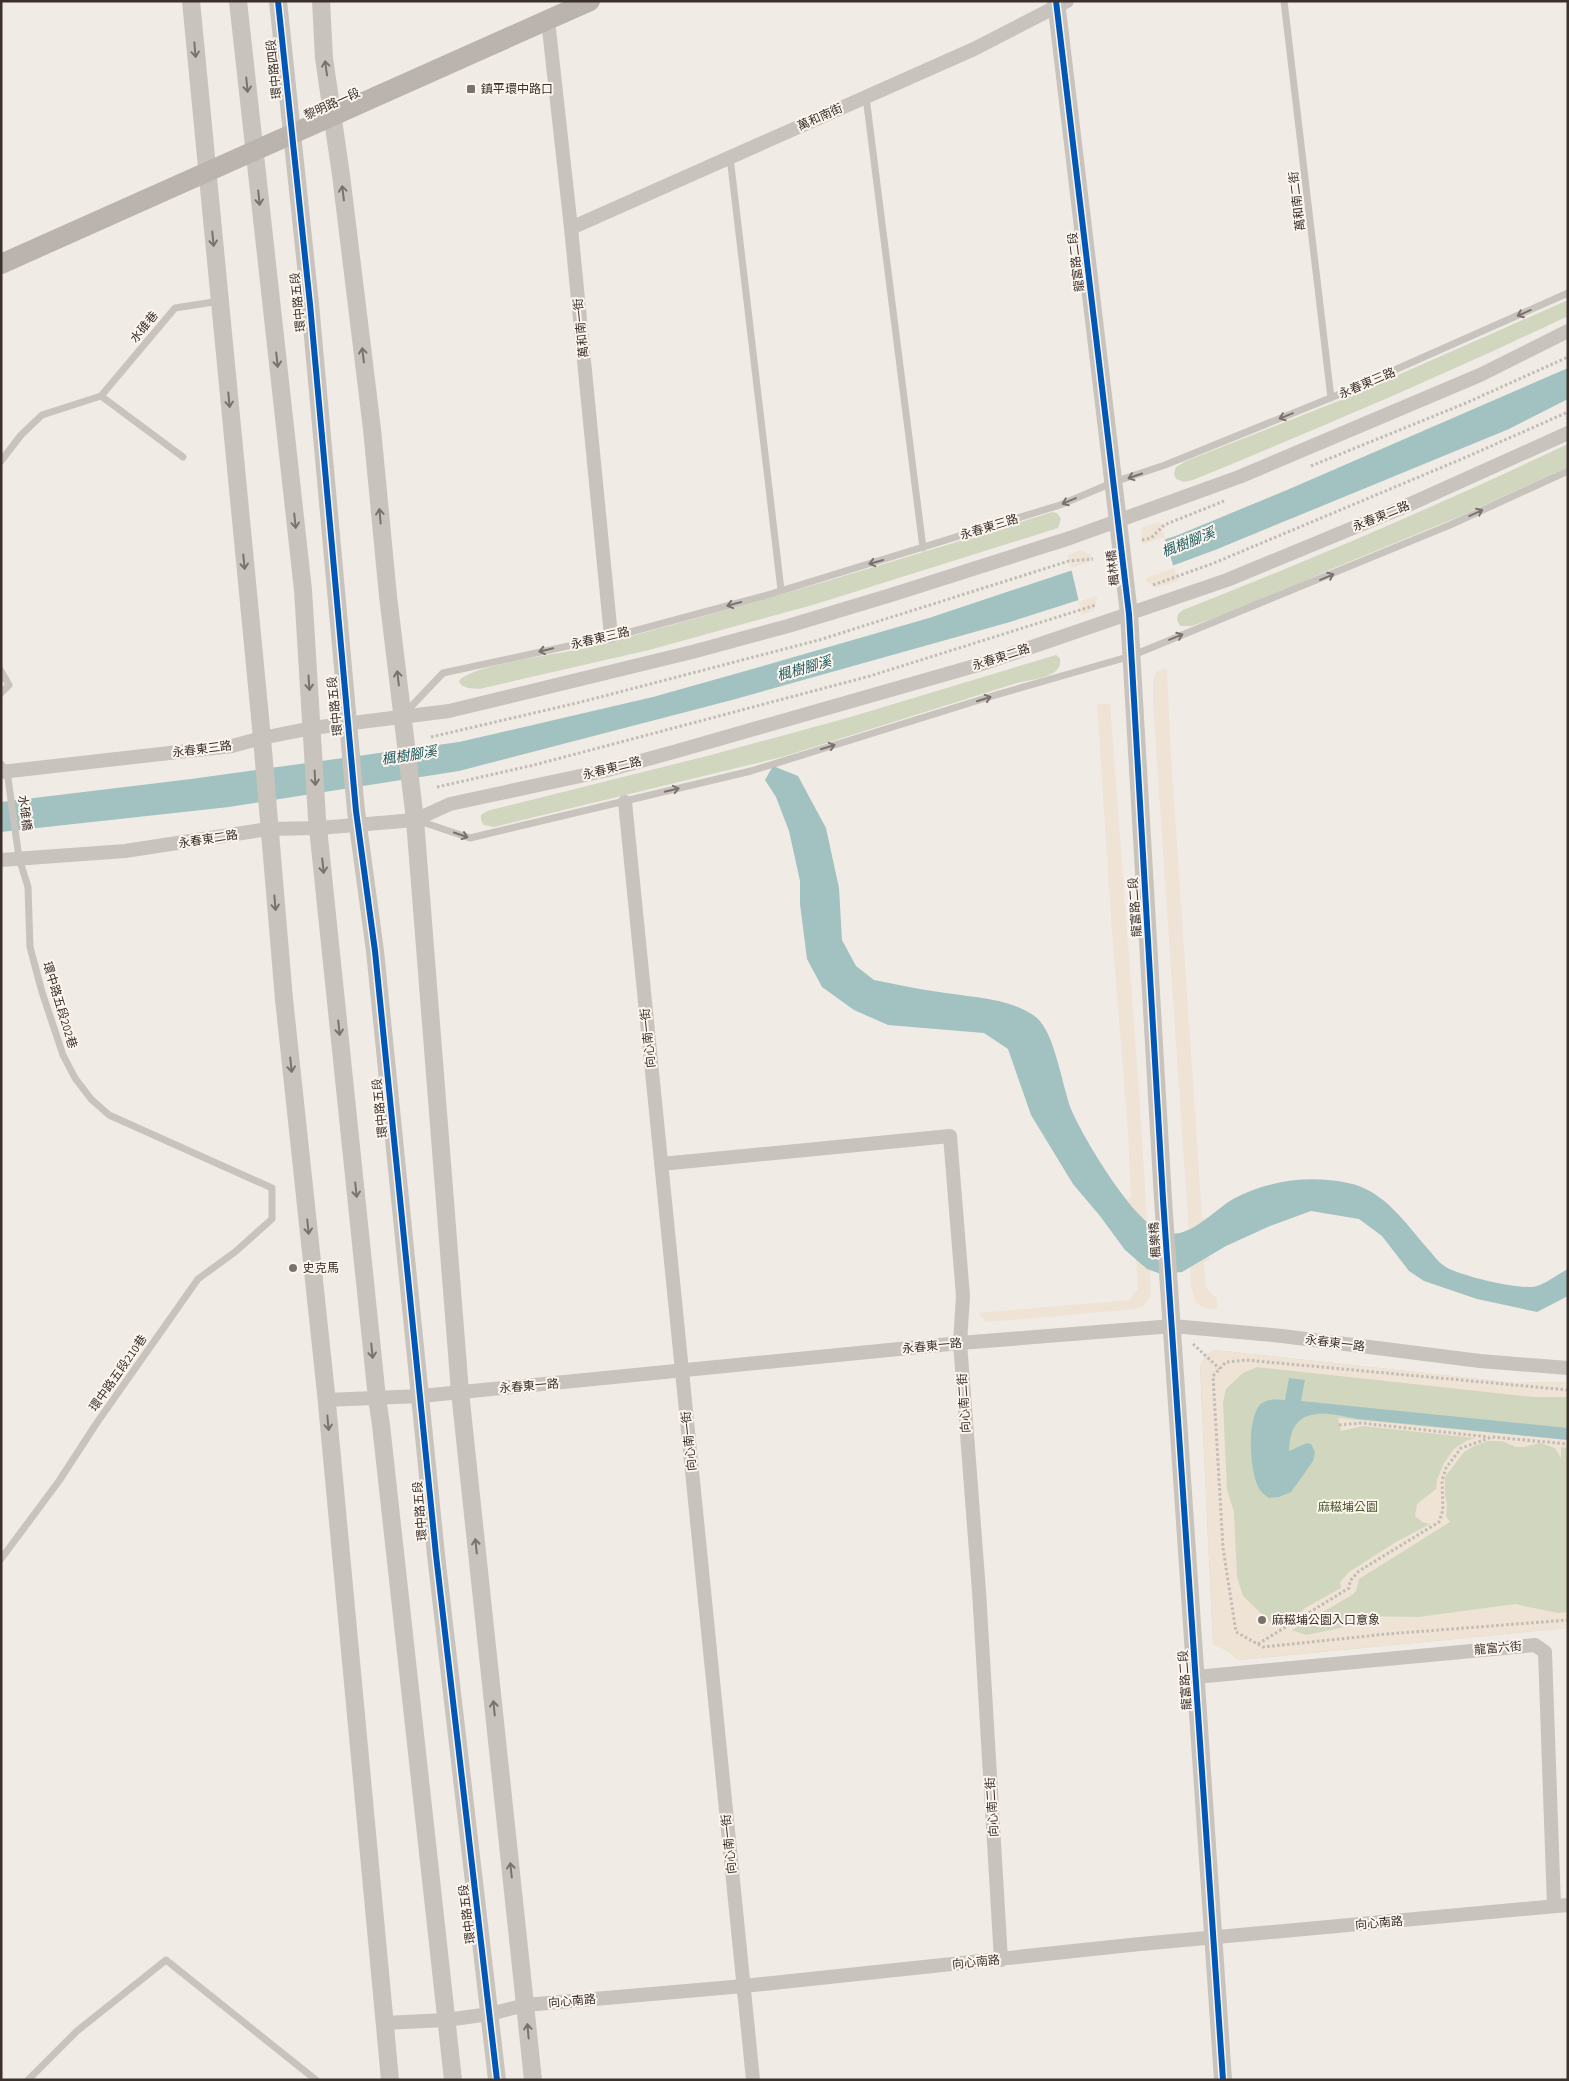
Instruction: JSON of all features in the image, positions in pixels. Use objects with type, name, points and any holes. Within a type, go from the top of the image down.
[{"type":"main road","name":"黎明路一段","points":[[1,264],[590,1]]},
{"type":"street","points":[[191,1],[262,741],[284,999],[326,1400],[390,2080]]},
{"type":"street","points":[[238,1],[254,150]]},
{"type":"street","name":"環中路四段","points":[[278,1],[291,134]]},
{"type":"street","points":[[321,1],[324,58],[372,429],[388,596],[414,814],[460,1392],[533,2080]]},
{"type":"street","name":"萬和南街","points":[[571,228],[995,40],[1060,3]]},
{"type":"street","name":"龍富路二段","points":[[1060,3],[1119,519]]},
{"type":"street","name":"萬和南一街","points":[[548,20],[571,228],[611,636]]},
{"type":"street","name":"環中路五段","points":[[291,134],[310,304],[357,818],[375,951],[436,1555],[497,2080]]},
{"type":"street","name":"環中路五段","points":[[254,150],[303,590],[318,823],[377,1398],[453,2080]]},
{"type":"street","name":"永春東三路","points":[[3,769],[232,746],[402,721],[561,685],[788,626],[1070,538],[1239,477],[1480,374],[1568,331]]},
{"type":"street","name":"永春東二路","points":[[1,860],[125,851],[268,825],[318,823],[414,814],[450,804],[608,770],[857,701],[985,663],[1227,580],[1397,510],[1568,433]]},
{"type":"street","name":"楓林橋","points":[[1119,519],[1129,614]]},
{"type":"street","name":"龍富路二段","points":[[1129,614],[1163,1199]]},
{"type":"street","name":"向心南一街","points":[[625,802],[753,2080]]},
{"type":"street","name":"向心南二街","points":[[661,1164],[950,1136],[963,1296],[960,1343],[979,1591],[1001,1960]]},
{"type":"street","name":"楓樂橋","points":[[1163,1199],[1169,1280]]},
{"type":"street","name":"龍富路二段","points":[[1169,1280],[1223,2080]]},
{"type":"street","name":"永春東一路","points":[[326,1400],[421,1396],[960,1343],[1173,1326],[1282,1336],[1480,1361],[1568,1368]]},
{"type":"street","name":"永春東一路","points":[[1537,1366],[1568,1360]]},
{"type":"street","name":"龍富六街","points":[[1196,1676],[1534,1645],[1545,1652],[1561,1905]]},
{"type":"street","name":"向心南路","points":[[384,2023],[446,2020],[490,2014],[526,2005],[744,1986],[1561,1905]]},
{"type":"lane","name":"萬和南二街","points":[[1284,1],[1331,398]]},
{"type":"lane","points":[[866,96],[923,548]]},
{"type":"lane","points":[[730,157],[781,590]]},
{"type":"lane","name":"永春東三路","points":[[402,721],[443,673],[611,636],[781,590],[1060,505],[1114,482],[1165,465],[1331,398],[1568,293]]},
{"type":"lane","name":"水碓巷","points":[[101,396],[175,308],[220,301]]},
{"type":"lane","points":[[1,461],[21,435],[42,415],[101,396],[183,457]]},
{"type":"lane","name":"永春東二路","points":[[414,814],[470,838],[751,771],[989,697],[1131,656],[1441,529],[1568,471]]},
{"type":"lane","points":[[1,671],[9,685],[1,693]]},
{"type":"lane","name":"水碓橋","points":[[3,769],[20,858]]},
{"type":"lane","name":"環中路五段202巷","points":[[20,858],[28,888],[30,947],[63,1055],[91,1100],[109,1115],[272,1188],[272,1219]]},
{"type":"lane","name":"環中路五段210巷","points":[[1,1559],[59,1482],[96,1424],[198,1279],[235,1252],[272,1219]]},
{"type":"lane","points":[[28,2080],[77,2031],[166,1960],[316,2080]]},
{"type":"path","points":[[1303,469],[1466,403],[1568,357]]},
{"type":"path","points":[[1153,585],[1223,560],[1568,412]]},
{"type":"path","points":[[1142,540],[1151,538],[1164,525],[1230,499]]},
{"type":"path","points":[[437,787],[562,757],[870,676],[1096,605]]},
{"type":"path","points":[[1173,1326],[1220,1369]]},
{"type":"path","points":[[1568,1390],[1246,1360],[1226,1362],[1213,1376],[1224,1556],[1236,1632],[1262,1647],[1387,1634],[1568,1620]]},
{"type":"path","points":[[1339,1425],[1361,1423],[1568,1444]]},
{"type":"path","points":[[1258,1644],[1349,1588],[1350,1581],[1359,1571],[1439,1522],[1443,1510],[1442,1481],[1446,1468],[1461,1448],[1492,1437]]},
{"type":"green space","points":[[1568,300],[1568,316],[1475,359],[1335,421],[1193,480],[1184,482],[1176,479],[1174,474],[1176,467],[1186,461],[1346,398]]},
{"type":"green space","points":[[1568,444],[1568,467],[1458,517],[1322,573],[1273,597],[1192,626],[1180,626],[1177,620],[1178,614],[1183,610],[1377,530]]},
{"type":"green space","points":[[1052,512],[1057,513],[1061,519],[1058,528],[816,604],[649,650],[479,689],[468,688],[461,685],[459,681],[467,675],[499,665],[586,648],[762,600]]},
{"type":"green space","points":[[1056,655],[1060,658],[1060,665],[1052,674],[1017,683],[782,757],[494,827],[484,825],[481,820],[481,815],[487,811],[711,755],[847,718]]},
{"type":"green space","name":"麻糍埔公園","points":[[1214,1350],[1516,1383],[1568,1382],[1568,1628],[1238,1660],[1228,1651],[1213,1644],[1200,1366],[1206,1355]]},
{"type":"shaded area","points":[[1160,522],[1178,581],[1157,588],[1146,581],[1141,528]]},
{"type":"shaded area","points":[[1080,550],[1090,554],[1093,559],[1097,600],[1093,611],[1082,615],[1068,555]]},
{"type":"shaded area","points":[[1167,669],[1170,741],[1202,1218],[1207,1218],[1209,1260],[1204,1262],[1206,1288],[1217,1299],[1217,1309],[1205,1308],[1199,1305],[1195,1300],[1191,1287],[1153,703],[1153,679],[1157,671]]},
{"type":"shaded area","points":[[1097,704],[1110,704],[1140,1105],[1151,1291],[1149,1299],[1143,1306],[1136,1309],[986,1322],[978,1313],[1129,1300],[1138,1289],[1136,1254],[1129,1254],[1126,1199],[1131,1198],[1128,1131],[1112,932]]},
{"type":"shaded area","points":[[1214,1350],[1516,1383],[1568,1382],[1568,1397],[1533,1397],[1257,1367],[1243,1373],[1226,1389],[1223,1402],[1227,1490],[1234,1512],[1237,1577],[1243,1596],[1270,1622],[1280,1625],[1294,1618],[1305,1608],[1341,1588],[1340,1582],[1349,1572],[1396,1542],[1430,1524],[1422,1522],[1415,1516],[1417,1504],[1436,1489],[1437,1480],[1444,1463],[1454,1449],[1466,1441],[1475,1438],[1363,1426],[1341,1431],[1338,1418],[1568,1440],[1568,1448],[1561,1447],[1561,1458],[1555,1448],[1540,1443],[1516,1447],[1502,1441],[1488,1441],[1464,1452],[1445,1477],[1446,1516],[1450,1522],[1359,1579],[1356,1591],[1352,1595],[1292,1630],[1306,1635],[1340,1628],[1367,1616],[1418,1617],[1515,1604],[1558,1613],[1568,1612],[1568,1628],[1238,1660],[1228,1651],[1213,1644],[1200,1366],[1206,1355]]},
{"type":"water","name":"楓樹腳溪","points":[[1568,368],[1568,399],[1509,429],[1215,550],[1088,597],[1010,622],[732,700],[459,771],[229,807],[1,832],[1,802],[191,779],[459,742],[653,697],[929,618],[1178,535],[1287,490]]},
{"type":"water","points":[[773,766],[798,776],[826,828],[839,888],[842,940],[856,966],[874,980],[1004,1002],[1027,1011],[1037,1018],[1049,1036],[1071,1109],[1077,1122],[1110,1177],[1138,1213],[1151,1225],[1162,1232],[1172,1234],[1191,1229],[1235,1198],[1276,1183],[1320,1179],[1348,1183],[1361,1187],[1383,1200],[1439,1262],[1450,1269],[1489,1281],[1529,1287],[1541,1285],[1568,1269],[1568,1296],[1537,1312],[1477,1299],[1424,1281],[1409,1271],[1382,1236],[1359,1219],[1311,1211],[1270,1226],[1226,1246],[1182,1272],[1161,1274],[1147,1269],[1125,1250],[1073,1184],[1031,1115],[1008,1049],[984,1033],[888,1025],[854,1010],[822,987],[807,959],[800,904],[800,881],[789,831],[776,797],[765,780]]},
{"type":"water","points":[[1289,1378],[1305,1380],[1301,1401],[1568,1428],[1568,1440],[1358,1419],[1333,1414],[1312,1415],[1303,1418],[1296,1425],[1291,1436],[1289,1451],[1307,1443],[1311,1444],[1315,1452],[1313,1461],[1291,1492],[1279,1497],[1269,1498],[1260,1490],[1253,1471],[1251,1432],[1253,1419],[1257,1410],[1265,1401],[1285,1400]]},
{"type":"pier","points":[[1164,537],[1174,568],[1079,602],[1071,568]]},
{"type":"cycle path","points":[[278,1],[310,304],[356,811],[375,951],[436,1555],[497,2080]]},
{"type":"cycle path","points":[[1056,1],[1129,614],[1163,1199],[1223,2080]]},
{"type":"place","name":"鎮平環中路口","points":[[471,89]]},
{"type":"place","name":"史克馬","points":[[293,1268]]},
{"type":"place","name":"麻糍埔公園入口意象","points":[[1262,1620]]}]
